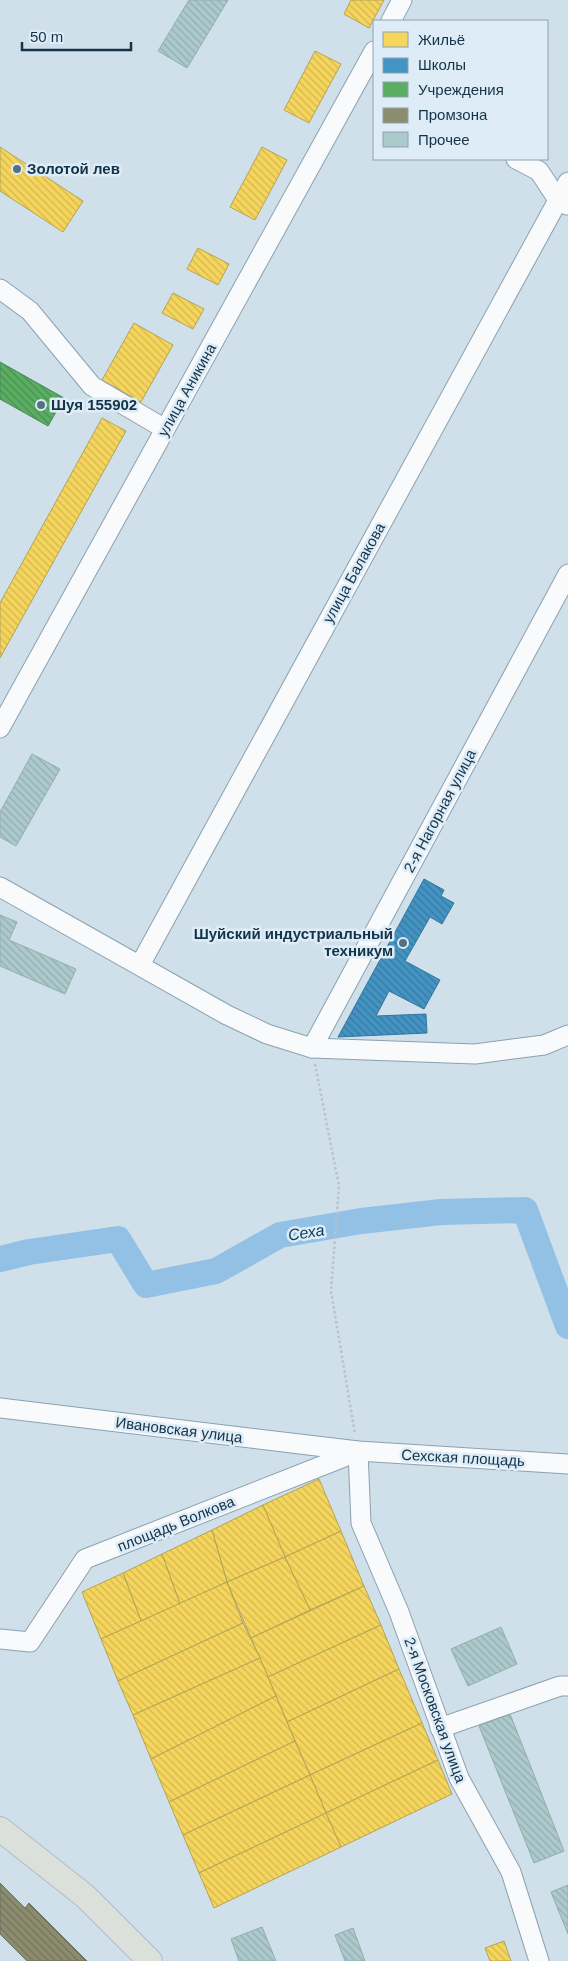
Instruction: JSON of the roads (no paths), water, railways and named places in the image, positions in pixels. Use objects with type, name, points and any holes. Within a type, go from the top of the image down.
[{"type":"main road","points":[[0,1829],[86,1896],[150,1961]]},
{"type":"street","points":[[392,20],[402,0]]},
{"type":"street","name":"улица Аникина","points":[[0,728],[165,429],[368,75],[373,55]]},
{"type":"street","points":[[518,160],[539,172],[563,203]]},
{"type":"street","name":"улица Балакова","points":[[140,965],[563,203],[568,182]]},
{"type":"street","points":[[0,289],[30,311],[92,386],[165,429]]},
{"type":"street","name":"2-я Нагорная улица","points":[[312,1048],[568,574]]},
{"type":"street","points":[[0,887],[59,922],[140,965],[227,1015],[267,1034],[312,1048],[475,1054],[544,1045],[568,1047]]},
{"type":"street","points":[[544,1045],[568,1035]]},
{"type":"street","name":"Ивановская улица","points":[[0,1408],[358,1451]]},
{"type":"street","name":"Сехская площадь","points":[[358,1451],[568,1464]]},
{"type":"street","name":"площадь Волкова","points":[[0,1639],[30,1642],[85,1560],[358,1451]]},
{"type":"street","name":"2-я Московская улица","points":[[358,1451],[361,1523],[399,1612],[459,1778],[511,1872],[540,1961]]},
{"type":"street","points":[[440,1728],[560,1686],[568,1686]]},
{"type":"waterway","name":"Сеха","points":[[0,1259],[29,1252],[118,1239],[146,1285],[216,1271],[280,1235],[361,1221],[441,1212],[525,1210],[568,1326]]},
{"type":"place","name":"Золотой лев","points":[[17,169]]},
{"type":"place","name":"Шуя 155902","points":[[41,405]]},
{"type":"place","name":"Шуйский индустриальный техникум","points":[[403,943]]}]
